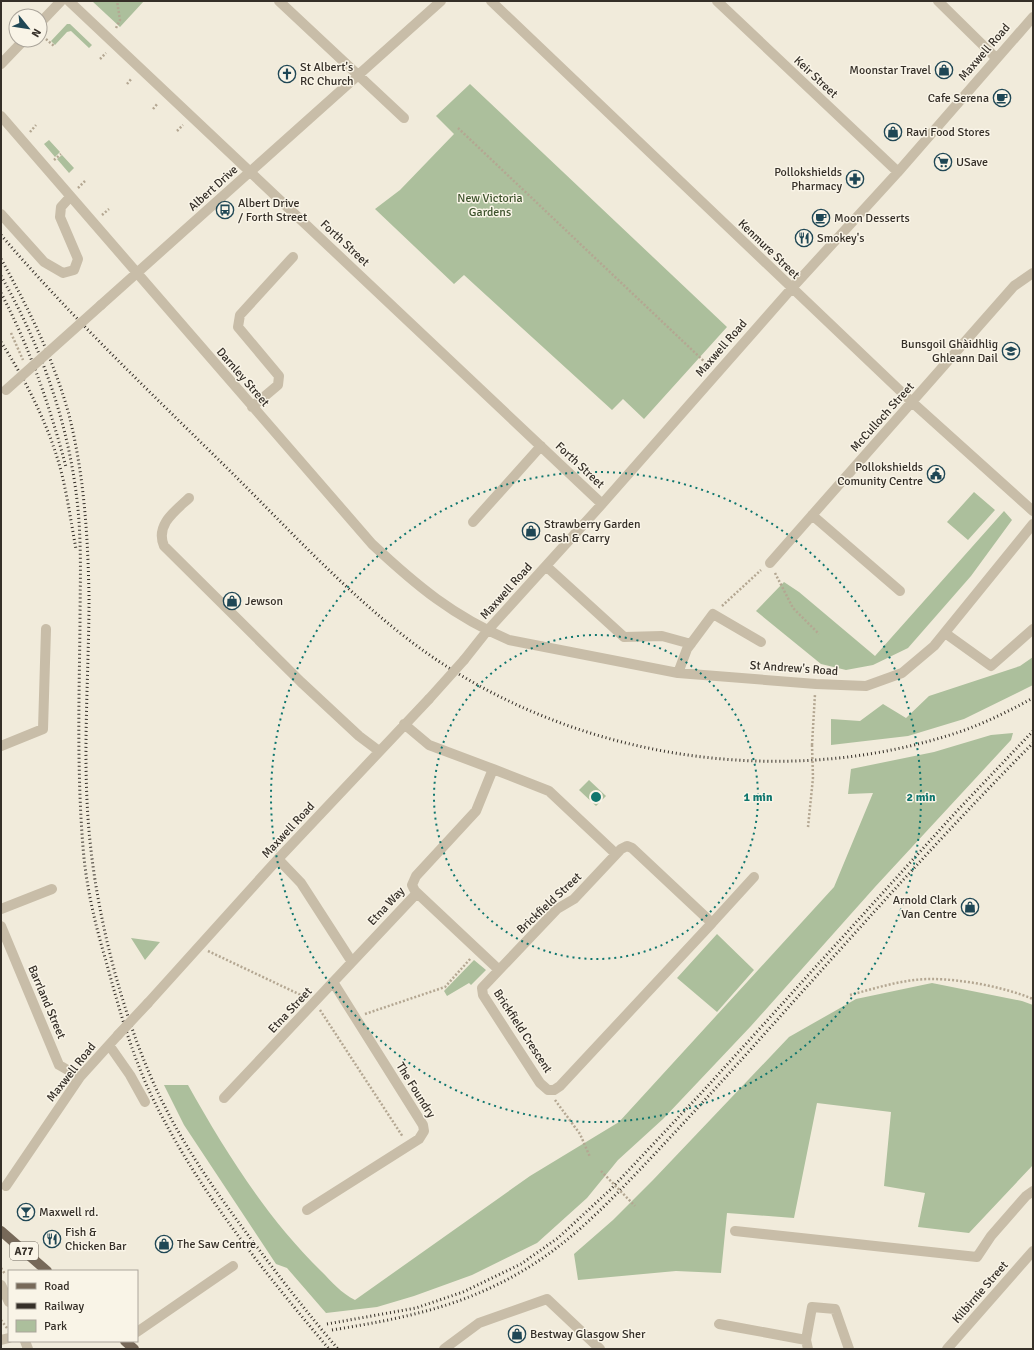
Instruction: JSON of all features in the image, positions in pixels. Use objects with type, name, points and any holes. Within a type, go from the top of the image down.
[{"type":"main road","name":"A77","points":[[1,1231],[46,1270]]},
{"type":"main road","points":[[126,1342],[134,1349]]},
{"type":"street","points":[[48,15],[61,1]]},
{"type":"street","name":"Forth Street","points":[[69,1],[251,171],[602,504]]},
{"type":"street","points":[[279,1],[404,118]]},
{"type":"street","name":"Albert Drive","points":[[3,391],[441,1]]},
{"type":"street","name":"Kenmure Street","points":[[491,1],[913,402],[1033,511]]},
{"type":"street","name":"Keir Street","points":[[717,1],[898,172]]},
{"type":"street","points":[[942,2],[996,58]]},
{"type":"street","name":"Maxwell Road","points":[[6,1186],[80,1077],[278,859],[429,699],[464,660],[487,631],[602,504],[792,288],[898,172],[1033,17]]},
{"type":"street","points":[[1,64],[16,48]]},
{"type":"street","name":"Darnley Street","points":[[1,116],[136,274],[372,544],[415,584],[451,610],[487,631]]},
{"type":"street","points":[[1,214],[44,262],[63,273],[74,270],[78,258],[60,217],[61,207],[70,197]]},
{"type":"street","points":[[252,407],[278,385],[279,376],[238,326],[240,315],[293,257]]},
{"type":"street","name":"McCulloch Street","points":[[770,563],[1014,286],[1033,274]]},
{"type":"street","points":[[473,522],[541,446]]},
{"type":"street","points":[[189,498],[164,525],[162,540],[164,546],[301,682],[359,736],[380,751]]},
{"type":"street","points":[[812,515],[900,591]]},
{"type":"street","name":"St Andrew's Road","points":[[487,631],[509,640],[678,673],[816,684],[866,686],[902,673],[934,646],[1029,537],[1033,524]]},
{"type":"street","points":[[546,566],[624,637],[662,636],[691,644]]},
{"type":"street","points":[[678,673],[691,644],[712,614],[761,642]]},
{"type":"street","points":[[1,746],[43,729],[46,629]]},
{"type":"street","points":[[945,633],[991,666],[1033,629]]},
{"type":"street","points":[[404,724],[429,745],[549,791],[616,854],[624,847],[632,848],[712,923]]},
{"type":"street","points":[[417,893],[412,887],[414,879],[476,811],[493,769]]},
{"type":"street","name":"Brickfield Street","points":[[498,969],[557,909],[574,899],[616,854]]},
{"type":"street","points":[[278,859],[302,882],[352,962]]},
{"type":"street","name":"Brickfield Crescent","points":[[417,893],[498,969],[484,985],[482,991],[540,1083],[546,1089],[551,1091],[560,1086],[754,877]]},
{"type":"street","points":[[1,909],[52,889]]},
{"type":"street","name":"Etna Way","points":[[375,938],[417,893]]},
{"type":"street","name":"Barrland Street","points":[[1,926],[59,1065],[80,1077]]},
{"type":"street","name":"Etna Street","points":[[224,1098],[375,938]]},
{"type":"street","name":"The Foundry","points":[[307,1210],[409,1145],[423,1135],[424,1127],[333,982]]},
{"type":"street","points":[[109,1045],[130,1075],[145,1102]]},
{"type":"street","points":[[735,1231],[977,1257],[990,1236],[1026,1196],[1033,1191]]},
{"type":"street","name":"Kilbirnie Street","points":[[947,1349],[1033,1251]]},
{"type":"street","points":[[138,1331],[234,1266]]},
{"type":"street","points":[[1,1285],[8,1300]]},
{"type":"street","points":[[444,1349],[479,1323],[547,1299],[600,1349]]},
{"type":"street","points":[[719,1324],[807,1344],[812,1307],[835,1309],[848,1349]]},
{"type":"path","points":[[116,28],[120,20],[117,1]]},
{"type":"path","points":[[48,41],[54,46]]},
{"type":"path","points":[[100,59],[106,53]]},
{"type":"path","points":[[127,84],[132,78]]},
{"type":"path","points":[[153,109],[158,103]]},
{"type":"path","points":[[30,132],[36,125]]},
{"type":"path","points":[[177,132],[182,126]]},
{"type":"path","points":[[458,128],[717,373]]},
{"type":"path","points":[[54,160],[61,154]]},
{"type":"path","points":[[78,188],[85,181]]},
{"type":"path","points":[[102,215],[109,209]]},
{"type":"path","points":[[11,333],[22,356]]},
{"type":"path","points":[[712,614],[770,563],[793,608],[819,634]]},
{"type":"path","points":[[808,827],[813,778],[812,745],[816,684]]},
{"type":"path","points":[[198,947],[315,1002],[409,1145]]},
{"type":"path","points":[[356,1018],[445,987],[478,950]]},
{"type":"path","points":[[850,995],[891,984],[931,979],[966,982],[1023,994],[1033,998]]},
{"type":"path","points":[[551,1091],[553,1097],[581,1136],[590,1157]]},
{"type":"path","points":[[601,1171],[635,1206]]},
{"type":"green space","points":[[92,1],[144,1],[120,27]]},
{"type":"green space","points":[[67,24],[70,24],[92,45],[89,48],[71,31],[67,32],[55,45],[51,41]]},
{"type":"green space","name":"New Victoria Gardens","points":[[470,84],[727,327],[644,419],[623,399],[612,410],[464,275],[454,284],[375,209],[400,190],[454,134],[436,116]]},
{"type":"green space","points":[[49,140],[60,152],[55,157],[44,144]]},
{"type":"green space","points":[[62,155],[74,168],[69,173],[57,159]]},
{"type":"green space","points":[[974,492],[995,510],[968,540],[947,522]]},
{"type":"green space","points":[[1004,511],[1012,520],[971,576],[908,648],[873,665],[846,670],[821,664],[756,611],[784,582],[799,592],[875,656]]},
{"type":"green space","points":[[1033,657],[1033,685],[964,719],[908,736],[831,745],[831,719],[860,721],[883,704],[906,718],[929,696],[1020,666]]},
{"type":"green space","points":[[1013,733],[1011,740],[875,887],[751,1026],[663,1119],[618,1160],[587,1198],[537,1243],[472,1275],[414,1296],[377,1307],[326,1313],[287,1268],[276,1264],[184,1125],[164,1085],[188,1085],[232,1159],[282,1228],[337,1287],[355,1300],[530,1176],[619,1122],[834,887],[873,793],[848,794],[851,769],[934,752],[991,735]]},
{"type":"green space","points":[[589,780],[606,796],[596,806],[579,790]]},
{"type":"green space","points":[[717,934],[754,970],[717,1012],[677,978]]},
{"type":"green space","points":[[131,938],[160,942],[145,960]]},
{"type":"green space","points":[[474,960],[486,970],[471,985],[469,983],[447,996],[444,991]]},
{"type":"green space","points":[[932,983],[1022,1001],[1033,1005],[1033,1165],[969,1233],[918,1227],[925,1193],[884,1186],[891,1112],[817,1103],[794,1218],[727,1213],[721,1273],[676,1271],[578,1280],[574,1254],[613,1220],[653,1180],[789,1037],[856,999]]},
{"type":"railway","points":[[1,235],[55,295],[111,353],[350,590],[403,636],[431,656],[490,692],[554,720],[621,742],[689,755],[759,761],[829,759],[898,749],[965,730],[983,723],[1033,698]]},
{"type":"railway","points":[[1,259],[31,316],[56,374],[69,415],[82,482],[89,597],[86,724],[86,787],[88,818],[95,881],[116,978],[148,1071],[181,1137],[216,1191],[254,1243],[295,1297],[338,1349]]},
{"type":"railway","points":[[1,276],[40,356],[59,412],[73,470],[79,516],[80,547],[79,737],[83,847],[86,876],[95,919],[121,1015],[147,1086],[192,1169],[235,1231],[281,1291],[329,1349]]},
{"type":"railway","points":[[1,293],[30,356],[53,422],[66,467]]},
{"type":"railway","points":[[1,342],[32,396],[51,439],[68,501],[76,549]]},
{"type":"railway","points":[[327,1324],[416,1308],[463,1292],[521,1264],[558,1238],[611,1189],[705,1089],[956,812],[1033,731]]},
{"type":"railway","points":[[332,1330],[431,1310],[478,1293],[501,1283],[542,1259],[575,1233],[591,1219],[650,1159],[918,863],[1033,743]]},
{"type":"place","name":"Moonstar Travel","points":[[944,70]]},
{"type":"place","name":"St Albert's RC Church","points":[[287,74]]},
{"type":"place","name":"Cafe Serena","points":[[1002,98]]},
{"type":"place","name":"Ravi Food Stores","points":[[893,132]]},
{"type":"place","name":"USave","points":[[943,162]]},
{"type":"place","name":"Pollokshields Pharmacy","points":[[855,179]]},
{"type":"place","name":"Albert Drive / Forth Street","points":[[225,210]]},
{"type":"place","name":"Moon Desserts","points":[[821,218]]},
{"type":"place","name":"Smokey's","points":[[804,238]]},
{"type":"place","name":"Bunsgoil Ghàidhlig Ghleann Dail","points":[[1011,351]]},
{"type":"place","name":"Pollokshields Comunity Centre","points":[[936,474]]},
{"type":"place","name":"Strawberry Garden Cash & Carry","points":[[531,531]]},
{"type":"place","name":"Jewson","points":[[232,601]]},
{"type":"place","name":"Arnold Clark Van Centre","points":[[970,907]]},
{"type":"place","name":"Maxwell rd.","points":[[26,1212]]},
{"type":"place","name":"Fish & Chicken Bar","points":[[52,1239]]},
{"type":"place","name":"The Saw Centre","points":[[164,1244]]},
{"type":"place","name":"Bestway Glasgow Sher","points":[[517,1334]]}]
